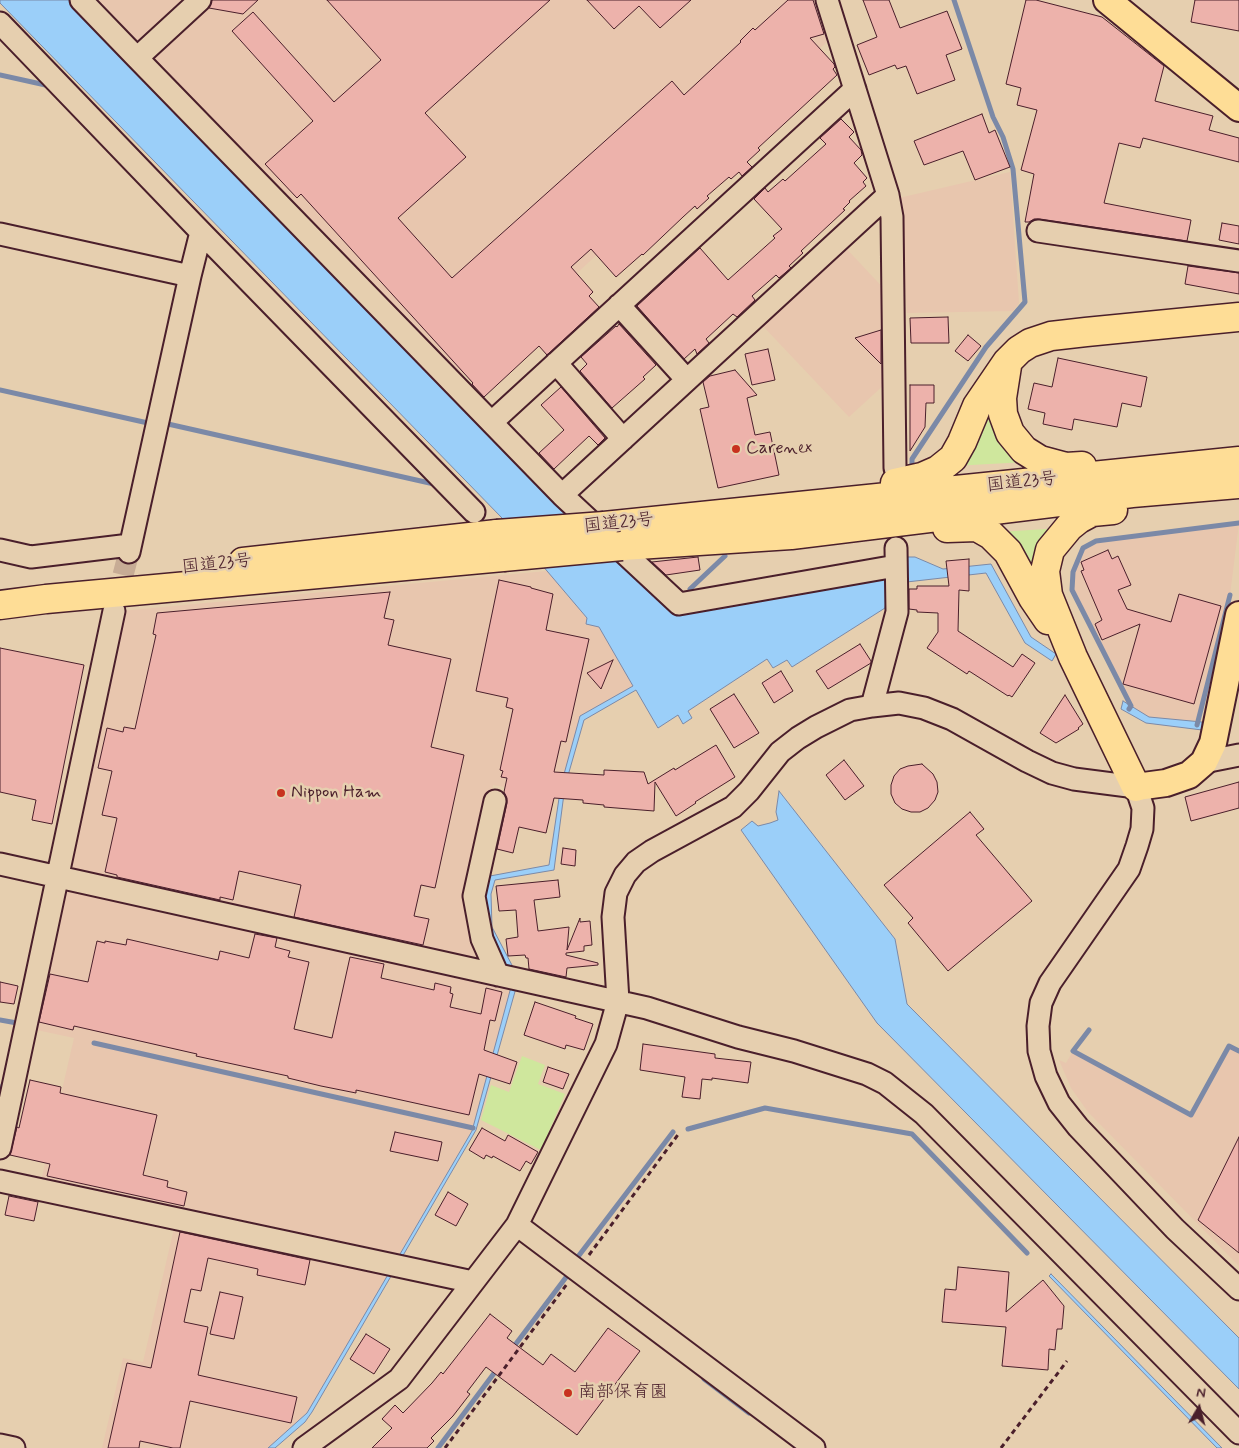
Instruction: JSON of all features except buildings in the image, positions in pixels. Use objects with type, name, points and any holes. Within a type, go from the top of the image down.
[{"type":"highway","points":[[786,507],[922,477],[938,470],[953,458],[977,406],[1007,362],[1019,350],[1030,343],[1051,336],[1239,317]]},
{"type":"highway","points":[[1007,362],[1002,398],[1003,414],[1010,432],[1024,450],[1040,460],[1066,467],[1138,462],[1202,464]]},
{"type":"highway","name":"国道23号","points":[[0,605],[500,546],[604,526],[1239,461]]},
{"type":"highway","points":[[1136,787],[1073,656],[1048,595],[1045,572],[1050,550],[1069,527],[1092,512],[1182,501],[1239,484]]},
{"type":"highway","name":"国道23号","points":[[0,588],[500,546],[622,546],[791,535],[1132,494],[1239,484]]},
{"type":"highway","points":[[791,535],[977,527],[991,535],[1008,552],[1034,598],[1073,656]]},
{"type":"main road","points":[[1107,0],[1239,108]]},
{"type":"main road","points":[[1136,787],[1166,783],[1189,775],[1204,762],[1214,743],[1239,615]]},
{"type":"street","points":[[81,0],[562,494],[680,604],[896,569],[897,612],[872,706]]},
{"type":"street","points":[[137,58],[200,0]]},
{"type":"street","points":[[827,0],[888,195],[892,217],[895,468]]},
{"type":"street","points":[[0,23],[474,512]]},
{"type":"street","points":[[492,422],[855,89]]},
{"type":"street","points":[[562,494],[888,195]]},
{"type":"street","points":[[1038,231],[1239,261]]},
{"type":"street","points":[[0,550],[31,557],[129,549],[201,232]]},
{"type":"street","points":[[0,234],[190,276]]},
{"type":"street","points":[[619,305],[687,380]]},
{"type":"street","points":[[556,363],[623,439]]},
{"type":"street","points":[[0,1148],[114,611]]},
{"type":"street","points":[[304,1448],[398,1379],[517,1225],[606,1044],[618,1001],[613,917],[616,893],[625,875],[636,862],[652,851],[733,807],[749,791],[780,752],[798,738],[850,710],[872,706],[900,703],[924,708],[952,719],[1052,773],[1074,779],[1136,787],[1143,808],[1142,829],[1129,869],[1050,983],[1041,1003],[1038,1026],[1039,1051],[1046,1076],[1060,1103],[1078,1127],[1175,1230],[1239,1289]]},
{"type":"street","points":[[1204,762],[1239,755]]},
{"type":"street","points":[[495,801],[474,896],[482,939],[507,977]]},
{"type":"street","points":[[0,864],[647,1008],[738,1037],[820,1058],[867,1074],[885,1083],[924,1114],[1239,1433]]},
{"type":"street","points":[[0,1181],[473,1282]]},
{"type":"street","points":[[517,1225],[814,1448]]},
{"type":"street","points":[[0,1444],[14,1448]]},
{"type":"path","points":[[445,1448],[680,1132]]},
{"type":"path","points":[[1001,1448],[1067,1361]]},
{"type":"shaded area","points":[[94,0],[188,0],[139,46]]},
{"type":"shaded area","points":[[210,0],[816,0],[829,40],[575,275],[458,380],[146,59]]},
{"type":"shaded area","points":[[1010,172],[1019,303],[1013,311],[907,313],[899,198]]},
{"type":"shaded area","points":[[843,245],[888,293],[886,383],[849,417],[760,323]]},
{"type":"shaded area","points":[[1239,523],[1230,595],[1198,721],[1149,717],[1131,706],[1072,590],[1073,572],[1083,548],[1096,541]]},
{"type":"shaded area","points":[[547,571],[587,618],[599,627],[634,686],[580,716],[560,797],[493,785],[469,895],[482,963],[63,871],[121,611]]},
{"type":"shaded area","points":[[64,889],[504,985],[510,992],[473,1128],[396,1261],[41,1181],[74,1038],[32,1029]]},
{"type":"shaded area","points":[[1229,1046],[1239,1051],[1239,1266],[1088,1112],[1071,1088],[1059,1060],[1066,1063],[1073,1051],[1191,1115]]},
{"type":"shaded area","points":[[175,1224],[389,1273],[307,1413],[268,1448],[102,1448],[123,1358],[143,1362]]},
{"type":"green space","points":[[993,399],[1026,462],[953,466]]},
{"type":"green space","points":[[1061,528],[1036,573],[999,532]]},
{"type":"green space","points":[[522,1056],[545,1065],[538,1084],[565,1094],[541,1150],[481,1120],[491,1085],[509,1092]]},
{"type":"water","points":[[0,0],[69,0],[568,512],[679,615],[904,573],[906,557],[915,557],[943,569],[991,564],[1031,637],[1056,654],[1052,661],[1025,643],[986,573],[889,584],[885,608],[792,667],[787,660],[773,668],[767,659],[688,711],[692,718],[683,724],[678,715],[658,728],[636,690],[584,720],[565,786],[554,870],[495,880],[491,894],[492,927],[514,969],[516,988],[476,1130],[312,1412],[305,1422],[275,1448],[268,1448],[307,1413],[472,1131],[511,987],[507,968],[488,930],[484,899],[490,876],[549,865],[561,785],[580,716],[633,686],[599,627],[586,624],[587,618],[502,518],[0,3]]},
{"type":"water","points":[[1123,701],[1149,717],[1202,722],[1202,730],[1146,723],[1121,709]]},
{"type":"water","points":[[779,791],[895,939],[907,1004],[1239,1338],[1239,1389],[877,1023],[741,830],[752,821],[758,826],[778,820],[776,812]]},
{"type":"water","points":[[1051,1274],[1222,1448],[1217,1448],[1049,1276]]},
{"type":"waterway","points":[[912,465],[912,459],[986,347],[1025,302],[1013,169],[1003,137],[993,117],[954,0]]},
{"type":"waterway","points":[[0,75],[50,86]]},
{"type":"waterway","points":[[0,390],[148,423]]},
{"type":"waterway","points":[[168,424],[434,484]]},
{"type":"waterway","points":[[1129,709],[1131,706],[1072,590],[1073,572],[1083,548],[1096,541],[1239,523]]},
{"type":"waterway","points":[[690,589],[725,556]]},
{"type":"waterway","points":[[1197,725],[1230,595]]},
{"type":"waterway","points":[[0,1020],[17,1023],[16,1028]]},
{"type":"waterway","points":[[1089,1030],[1073,1051],[1191,1115],[1229,1046],[1239,1051]]},
{"type":"waterway","points":[[94,1043],[473,1128]]},
{"type":"waterway","points":[[0,1096],[3,1085]]},
{"type":"waterway","points":[[688,1129],[765,1108],[912,1134],[1027,1253]]},
{"type":"waterway","points":[[577,1258],[673,1132]]},
{"type":"waterway","points":[[512,1349],[567,1276]]},
{"type":"waterway","points":[[438,1448],[498,1368]]},
{"type":"waterway","points":[[704,1379],[749,1413]]},
{"type":"tunnel","points":[[115,606],[129,552]]},
{"type":"place","name":"Carenex","points":[[736,449]]},
{"type":"place","name":"Nippon Ham","points":[[281,793]]},
{"type":"place","name":"南部保育園","points":[[568,1393]]}]
